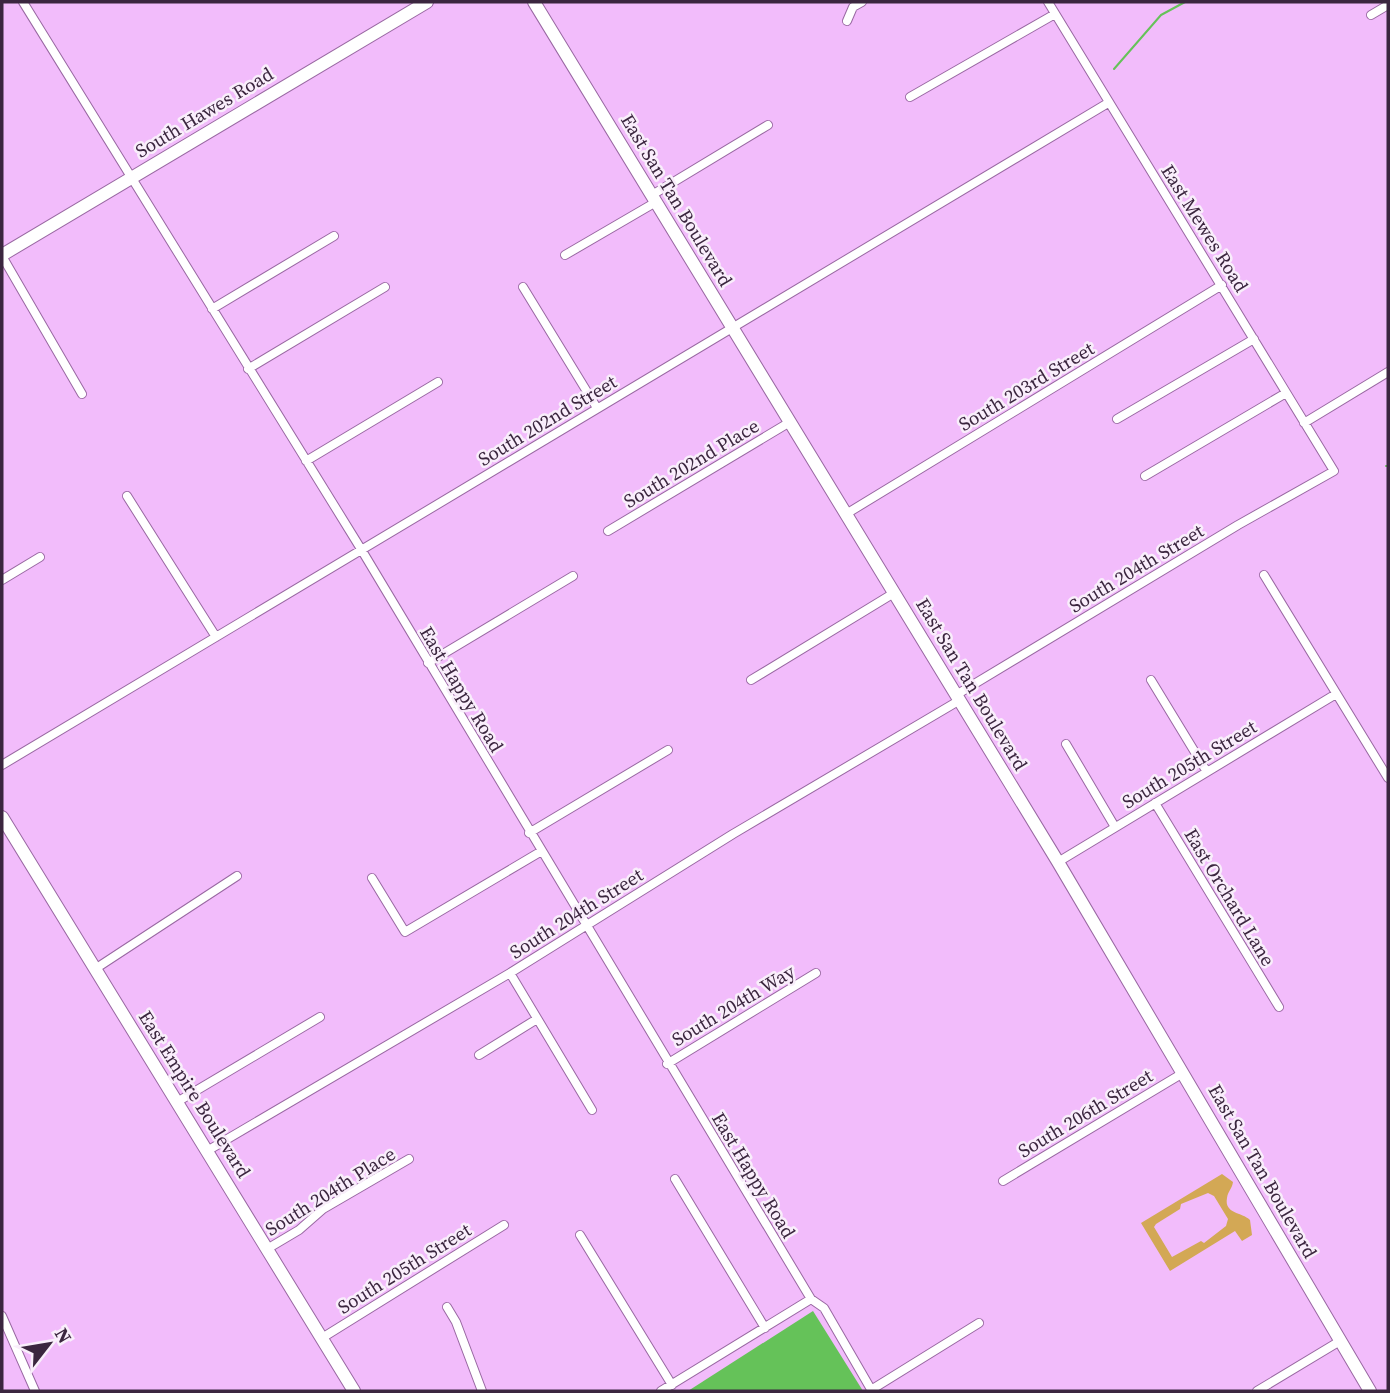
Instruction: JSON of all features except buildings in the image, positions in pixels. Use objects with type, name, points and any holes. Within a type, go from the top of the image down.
[{"type":"street","name":"East Happy Road","points":[[23,2],[360,550],[667,1064],[811,1299],[824,1308],[872,1390]]},
{"type":"street","name":"South Hawes Road","points":[[2,256],[427,2]]},
{"type":"street","name":"East San Tan Boulevard","points":[[534,2],[1058,862],[1370,1391]]},
{"type":"street","points":[[847,21],[853,7],[862,2]]},
{"type":"street","name":"East Mewes Road","points":[[1048,2],[1334,471]]},
{"type":"street","points":[[1371,15],[1388,5]]},
{"type":"street","points":[[910,97],[1055,13]]},
{"type":"street","name":"South 202nd Street","points":[[2,765],[1108,103]]},
{"type":"street","points":[[565,255],[768,125]]},
{"type":"street","points":[[212,309],[334,236]]},
{"type":"street","points":[[2,256],[82,394]]},
{"type":"street","name":"South 203rd Street","points":[[846,514],[1222,285]]},
{"type":"street","points":[[248,369],[385,287]]},
{"type":"street","points":[[523,287],[597,408]]},
{"type":"street","points":[[1117,419],[1254,339]]},
{"type":"street","points":[[1304,423],[1388,372]]},
{"type":"street","points":[[306,461],[438,382]]},
{"type":"street","points":[[1145,476],[1286,393]]},
{"type":"street","name":"South 202nd Place","points":[[608,531],[790,422]]},
{"type":"street","name":"South 204th Street","points":[[207,1151],[510,973],[1226,532],[1334,471]]},
{"type":"street","points":[[127,496],[216,637]]},
{"type":"street","points":[[2,580],[40,557]]},
{"type":"street","points":[[1264,575],[1388,778]]},
{"type":"street","points":[[428,663],[573,576]]},
{"type":"street","points":[[751,680],[894,593]]},
{"type":"street","points":[[1151,680],[1207,772]]},
{"type":"street","name":"South 205th Street","points":[[1058,862],[1336,694]]},
{"type":"street","points":[[1066,744],[1115,827]]},
{"type":"street","points":[[529,833],[668,750]]},
{"type":"street","name":"East Orchard Lane","points":[[1155,803],[1279,1007]]},
{"type":"street","name":"East Empire Boulevard","points":[[2,817],[354,1391]]},
{"type":"street","points":[[372,878],[405,933],[540,852]]},
{"type":"street","points":[[95,969],[237,876]]},
{"type":"street","name":"South 204th Way","points":[[667,1064],[816,972]]},
{"type":"street","points":[[510,973],[592,1110]]},
{"type":"street","points":[[177,1102],[320,1017]]},
{"type":"street","points":[[479,1055],[537,1019]]},
{"type":"street","name":"South 206th Street","points":[[1003,1181],[1183,1073]]},
{"type":"street","name":"South 204th Place","points":[[267,1249],[299,1230],[323,1209],[409,1159]]},
{"type":"street","points":[[675,1179],[765,1328]]},
{"type":"street","name":"South 205th Street","points":[[322,1338],[504,1225]]},
{"type":"street","points":[[580,1235],[672,1385]]},
{"type":"street","points":[[661,1391],[811,1299]]},
{"type":"street","points":[[447,1307],[456,1322],[482,1391]]},
{"type":"street","points":[[2,1316],[35,1391]]},
{"type":"street","points":[[872,1390],[979,1323]]},
{"type":"street","points":[[1257,1391],[1340,1341]]},
{"type":"shaded area","points":[[1222,1174],[1233,1182],[1227,1198],[1228,1207],[1250,1220],[1252,1235],[1242,1241],[1235,1231],[1170,1271],[1141,1223]],"holes":[[[1208,1193],[1214,1196],[1228,1219],[1226,1226],[1204,1243],[1201,1241],[1172,1257],[1154,1227],[1156,1224],[1180,1209],[1181,1204]]]},
{"type":"shaded area","points":[[813,1311],[863,1391],[688,1391]]},
{"type":"waterway","points":[[1114,69],[1161,15],[1185,2]]}]
